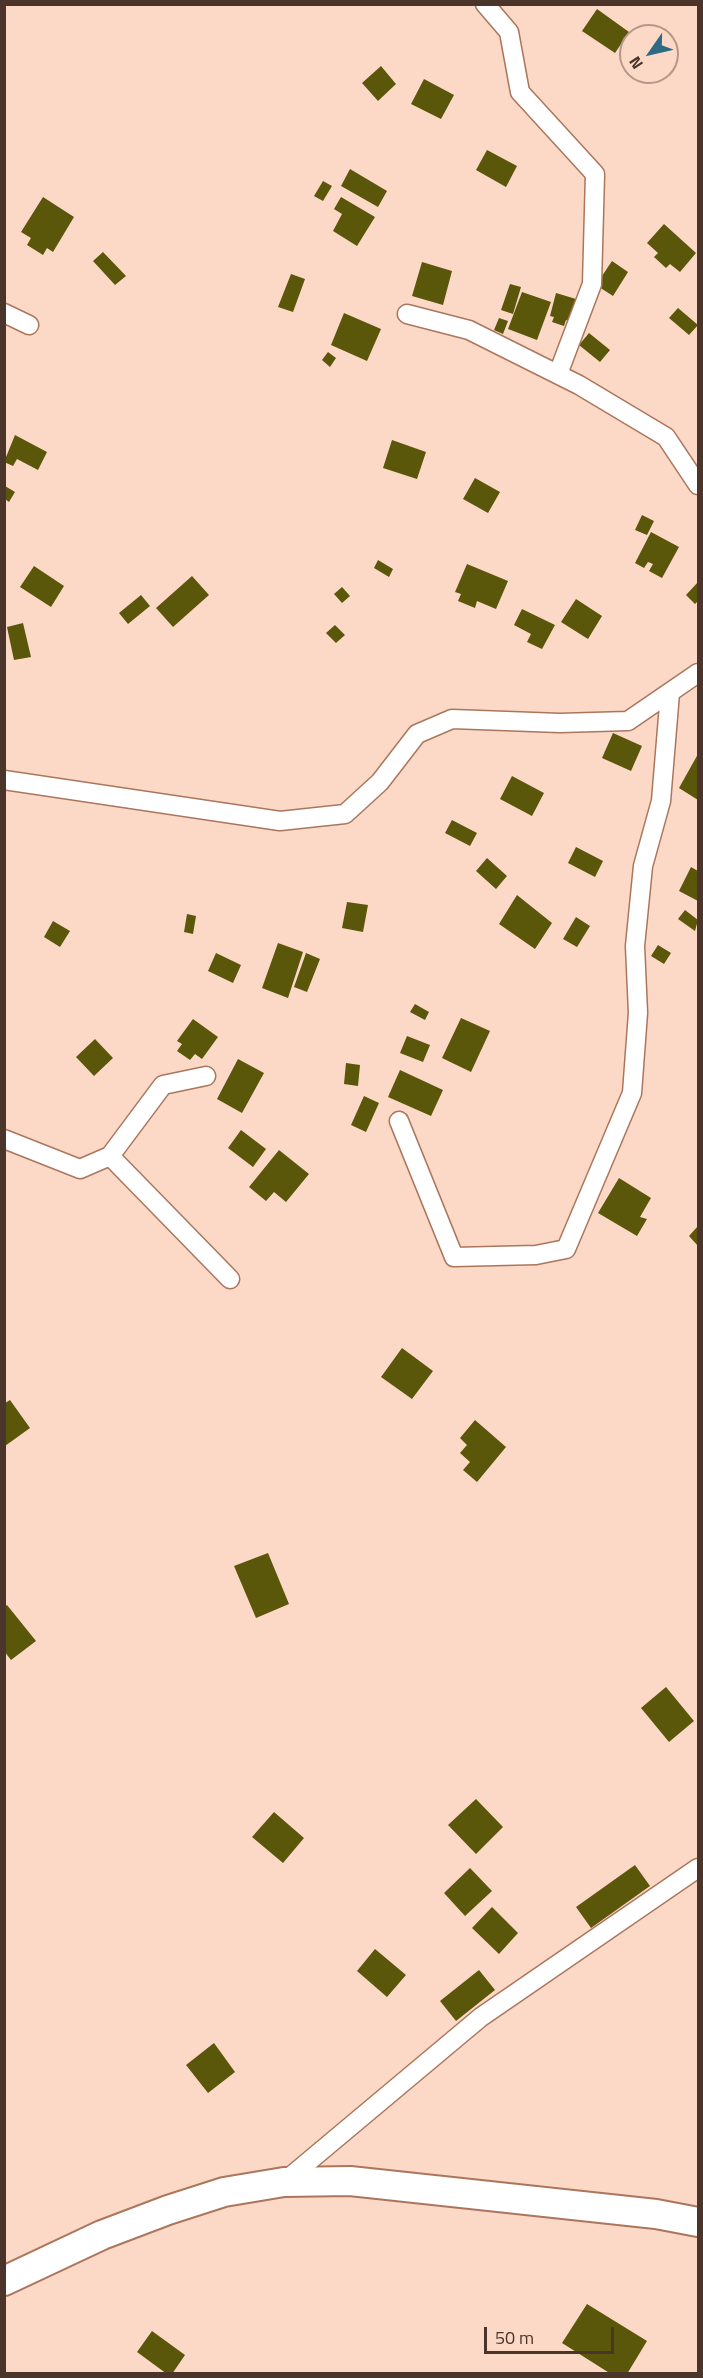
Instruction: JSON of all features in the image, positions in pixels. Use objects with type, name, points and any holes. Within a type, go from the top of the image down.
[{"type":"main road","points":[[4,2281],[102,2235],[168,2210],[224,2192],[284,2182],[350,2181],[656,2214],[699,2222]]},
{"type":"street","points":[[485,4],[510,32],[520,92],[595,174],[592,284],[558,374]]},
{"type":"street","points":[[4,313],[29,325]]},
{"type":"street","points":[[407,314],[470,330],[558,374],[666,437],[699,485]]},
{"type":"street","points":[[4,780],[280,821],[345,814],[380,782],[417,734],[452,719],[560,723],[628,721],[699,673]]},
{"type":"street","points":[[399,1121],[454,1257],[536,1255],[566,1249],[632,1093],[638,1013],[635,946],[643,867],[662,801],[670,693]]},
{"type":"street","points":[[4,1139],[14,1145],[80,1169],[110,1156],[164,1085],[206,1076]]},
{"type":"street","points":[[110,1156],[230,1279]]},
{"type":"street","points":[[284,2182],[481,2017],[699,1868]]},
{"type":"building","points":[[597,9],[619,25],[619,47],[615,53],[582,31]]},
{"type":"building","points":[[381,66],[396,84],[378,101],[362,83]]},
{"type":"building","points":[[424,79],[454,95],[441,119],[411,104]]},
{"type":"building","points":[[487,150],[517,166],[506,187],[476,170]]},
{"type":"building","points":[[350,169],[387,191],[378,207],[341,186]]},
{"type":"building","points":[[323,181],[332,186],[323,201],[314,196]]},
{"type":"building","points":[[43,197],[74,217],[53,252],[47,248],[43,255],[27,245],[31,238],[21,232]]},
{"type":"building","points":[[341,197],[375,217],[357,246],[333,231],[342,214],[334,209]]},
{"type":"building","points":[[664,224],[696,253],[680,272],[670,264],[666,268],[654,257],[658,253],[647,243]]},
{"type":"building","points":[[103,252],[126,276],[115,285],[93,261]]},
{"type":"building","points":[[612,261],[628,272],[613,296],[596,285]]},
{"type":"building","points":[[422,262],[452,271],[443,305],[412,296]]},
{"type":"building","points":[[291,274],[305,279],[293,312],[278,307]]},
{"type":"building","points":[[510,284],[521,287],[513,314],[501,310]]},
{"type":"building","points":[[522,292],[551,302],[537,340],[508,329]]},
{"type":"building","points":[[556,293],[576,299],[569,321],[566,320],[564,326],[552,322],[554,317],[550,316]]},
{"type":"building","points":[[678,308],[698,325],[689,335],[669,318]]},
{"type":"building","points":[[344,313],[381,329],[367,361],[331,345]]},
{"type":"building","points":[[499,318],[508,321],[503,334],[494,330]]},
{"type":"building","points":[[589,333],[610,350],[600,362],[579,345]]},
{"type":"building","points":[[328,352],[336,358],[330,367],[322,360]]},
{"type":"building","points":[[15,435],[47,452],[38,470],[17,459],[13,466],[4,462]]},
{"type":"building","points":[[392,440],[426,452],[417,479],[383,468]]},
{"type":"building","points":[[475,478],[500,492],[488,513],[463,499]]},
{"type":"building","points":[[5,486],[15,492],[9,502],[5,499]]},
{"type":"building","points":[[642,515],[654,521],[647,535],[635,530]]},
{"type":"building","points":[[651,532],[679,547],[662,578],[649,571],[653,564],[648,562],[644,568],[635,563]]},
{"type":"building","points":[[378,560],[393,569],[389,577],[374,568]]},
{"type":"building","points":[[467,564],[508,581],[496,609],[477,601],[475,608],[458,601],[461,594],[455,592]]},
{"type":"building","points":[[34,566],[64,586],[51,607],[20,587]]},
{"type":"building","points":[[192,576],[209,595],[173,627],[156,608]]},
{"type":"building","points":[[698,582],[698,601],[695,604],[686,595]]},
{"type":"building","points":[[342,587],[350,596],[342,603],[334,594]]},
{"type":"building","points":[[141,595],[150,606],[128,624],[119,613]]},
{"type":"building","points":[[576,599],[602,616],[588,639],[561,622]]},
{"type":"building","points":[[522,609],[555,625],[542,649],[527,642],[531,634],[514,625]]},
{"type":"building","points":[[23,623],[31,657],[14,660],[7,627]]},
{"type":"building","points":[[335,625],[345,635],[336,643],[326,633]]},
{"type":"building","points":[[613,733],[642,746],[631,771],[602,758]]},
{"type":"building","points":[[698,754],[698,800],[679,788]]},
{"type":"building","points":[[512,776],[544,793],[532,816],[500,799]]},
{"type":"building","points":[[452,820],[477,833],[470,846],[445,833]]},
{"type":"building","points":[[576,847],[603,861],[595,877],[568,863]]},
{"type":"building","points":[[487,858],[507,876],[496,889],[476,871]]},
{"type":"building","points":[[691,867],[698,871],[698,901],[679,891]]},
{"type":"building","points":[[517,895],[552,923],[535,949],[499,924]]},
{"type":"building","points":[[347,902],[368,905],[363,932],[342,928]]},
{"type":"building","points":[[685,910],[698,920],[695,931],[678,919]]},
{"type":"building","points":[[187,914],[196,916],[193,934],[184,932]]},
{"type":"building","points":[[576,917],[590,926],[577,947],[563,939]]},
{"type":"building","points":[[53,921],[70,931],[60,947],[44,937]]},
{"type":"building","points":[[278,943],[303,952],[288,998],[262,988]]},
{"type":"building","points":[[658,945],[671,953],[664,964],[651,956]]},
{"type":"building","points":[[216,953],[241,965],[233,983],[208,971]]},
{"type":"building","points":[[306,953],[320,959],[307,992],[294,987]]},
{"type":"building","points":[[415,1004],[429,1012],[425,1020],[410,1012]]},
{"type":"building","points":[[461,1018],[490,1031],[471,1072],[442,1058]]},
{"type":"building","points":[[193,1019],[218,1037],[202,1059],[195,1054],[190,1060],[177,1051],[182,1044],[177,1041]]},
{"type":"building","points":[[407,1036],[430,1045],[423,1062],[400,1053]]},
{"type":"building","points":[[95,1039],[113,1058],[94,1076],[76,1057]]},
{"type":"building","points":[[238,1059],[264,1073],[242,1113],[217,1099]]},
{"type":"building","points":[[346,1063],[360,1065],[358,1086],[344,1084]]},
{"type":"building","points":[[400,1070],[443,1090],[431,1116],[388,1097]]},
{"type":"building","points":[[364,1096],[379,1103],[366,1132],[351,1125]]},
{"type":"building","points":[[241,1130],[266,1149],[253,1167],[228,1148]]},
{"type":"building","points":[[279,1150],[309,1174],[286,1202],[274,1192],[266,1201],[249,1187]]},
{"type":"building","points":[[619,1178],[651,1198],[640,1217],[647,1219],[637,1236],[598,1213]]},
{"type":"building","points":[[698,1226],[698,1246],[689,1236]]},
{"type":"building","points":[[402,1348],[433,1371],[412,1399],[381,1377]]},
{"type":"building","points":[[10,1400],[30,1428],[5,1446],[5,1403]]},
{"type":"building","points":[[475,1420],[506,1447],[477,1482],[463,1470],[470,1462],[460,1453],[467,1445],[460,1438]]},
{"type":"building","points":[[268,1553],[289,1604],[256,1618],[234,1566]]},
{"type":"building","points":[[7,1605],[36,1641],[11,1660],[4,1651],[4,1607]]},
{"type":"building","points":[[666,1687],[694,1721],[669,1742],[641,1708]]},
{"type":"building","points":[[476,1799],[503,1827],[476,1854],[448,1825]]},
{"type":"building","points":[[274,1812],[304,1838],[283,1863],[252,1837]]},
{"type":"building","points":[[635,1865],[650,1886],[591,1928],[576,1907]]},
{"type":"building","points":[[470,1868],[492,1891],[465,1916],[444,1893]]},
{"type":"building","points":[[492,1907],[518,1933],[499,1954],[472,1928]]},
{"type":"building","points":[[375,1949],[406,1975],[387,1997],[357,1971]]},
{"type":"building","points":[[479,1970],[495,1990],[456,2021],[440,2001]]},
{"type":"building","points":[[214,2043],[235,2072],[208,2093],[186,2065]]},
{"type":"building","points":[[587,2304],[647,2341],[627,2374],[611,2374],[562,2343]]},
{"type":"building","points":[[152,2331],[185,2355],[172,2374],[167,2374],[137,2352]]}]
